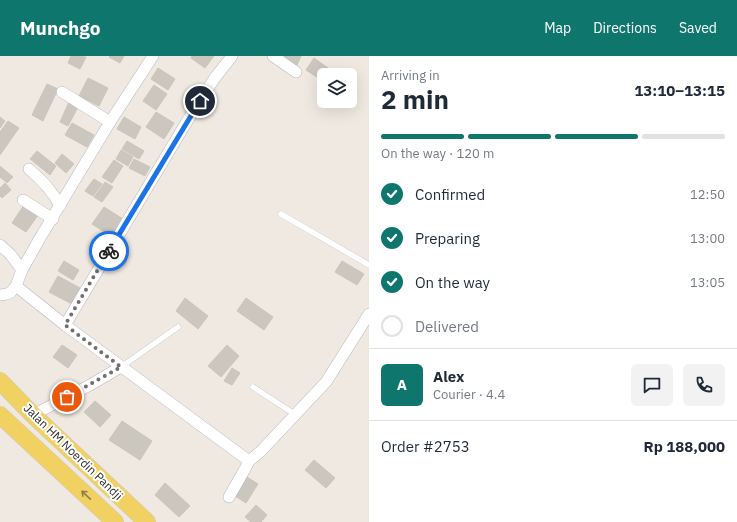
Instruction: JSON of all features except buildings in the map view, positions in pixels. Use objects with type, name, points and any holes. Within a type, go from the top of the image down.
[{"type":"main road","name":"Jalan HM Noerdin Pandji","points":[[0,381],[33,415],[147,522]]},
{"type":"main road","name":"Jalan HM Noerdin Pandji","points":[[3,424],[115,522]]},
{"type":"street","points":[[0,295],[11,292],[16,286],[22,270],[110,122],[153,56]]},
{"type":"street","points":[[65,325],[186,123],[214,79],[232,56]]},
{"type":"street","points":[[273,56],[296,72]]},
{"type":"street","points":[[62,92],[110,122]]},
{"type":"street","points":[[29,169],[51,191],[60,206]]},
{"type":"street","points":[[23,200],[53,219]]},
{"type":"street","points":[[0,245],[10,254],[22,270]]},
{"type":"street","points":[[16,286],[65,325],[249,461]]},
{"type":"street","points":[[229,497],[249,461],[261,451],[326,382],[369,314]]},
{"type":"street","points":[[33,415],[121,367]]},
{"type":"lane","points":[[281,214],[369,265]]},
{"type":"lane","points":[[121,367],[178,327]]},
{"type":"lane","points":[[253,387],[296,415]]},
{"type":"way so far","points":[[67,397],[121,367],[65,325],[109,251]]},
{"type":"route","points":[[109,251],[200,101]]}]
